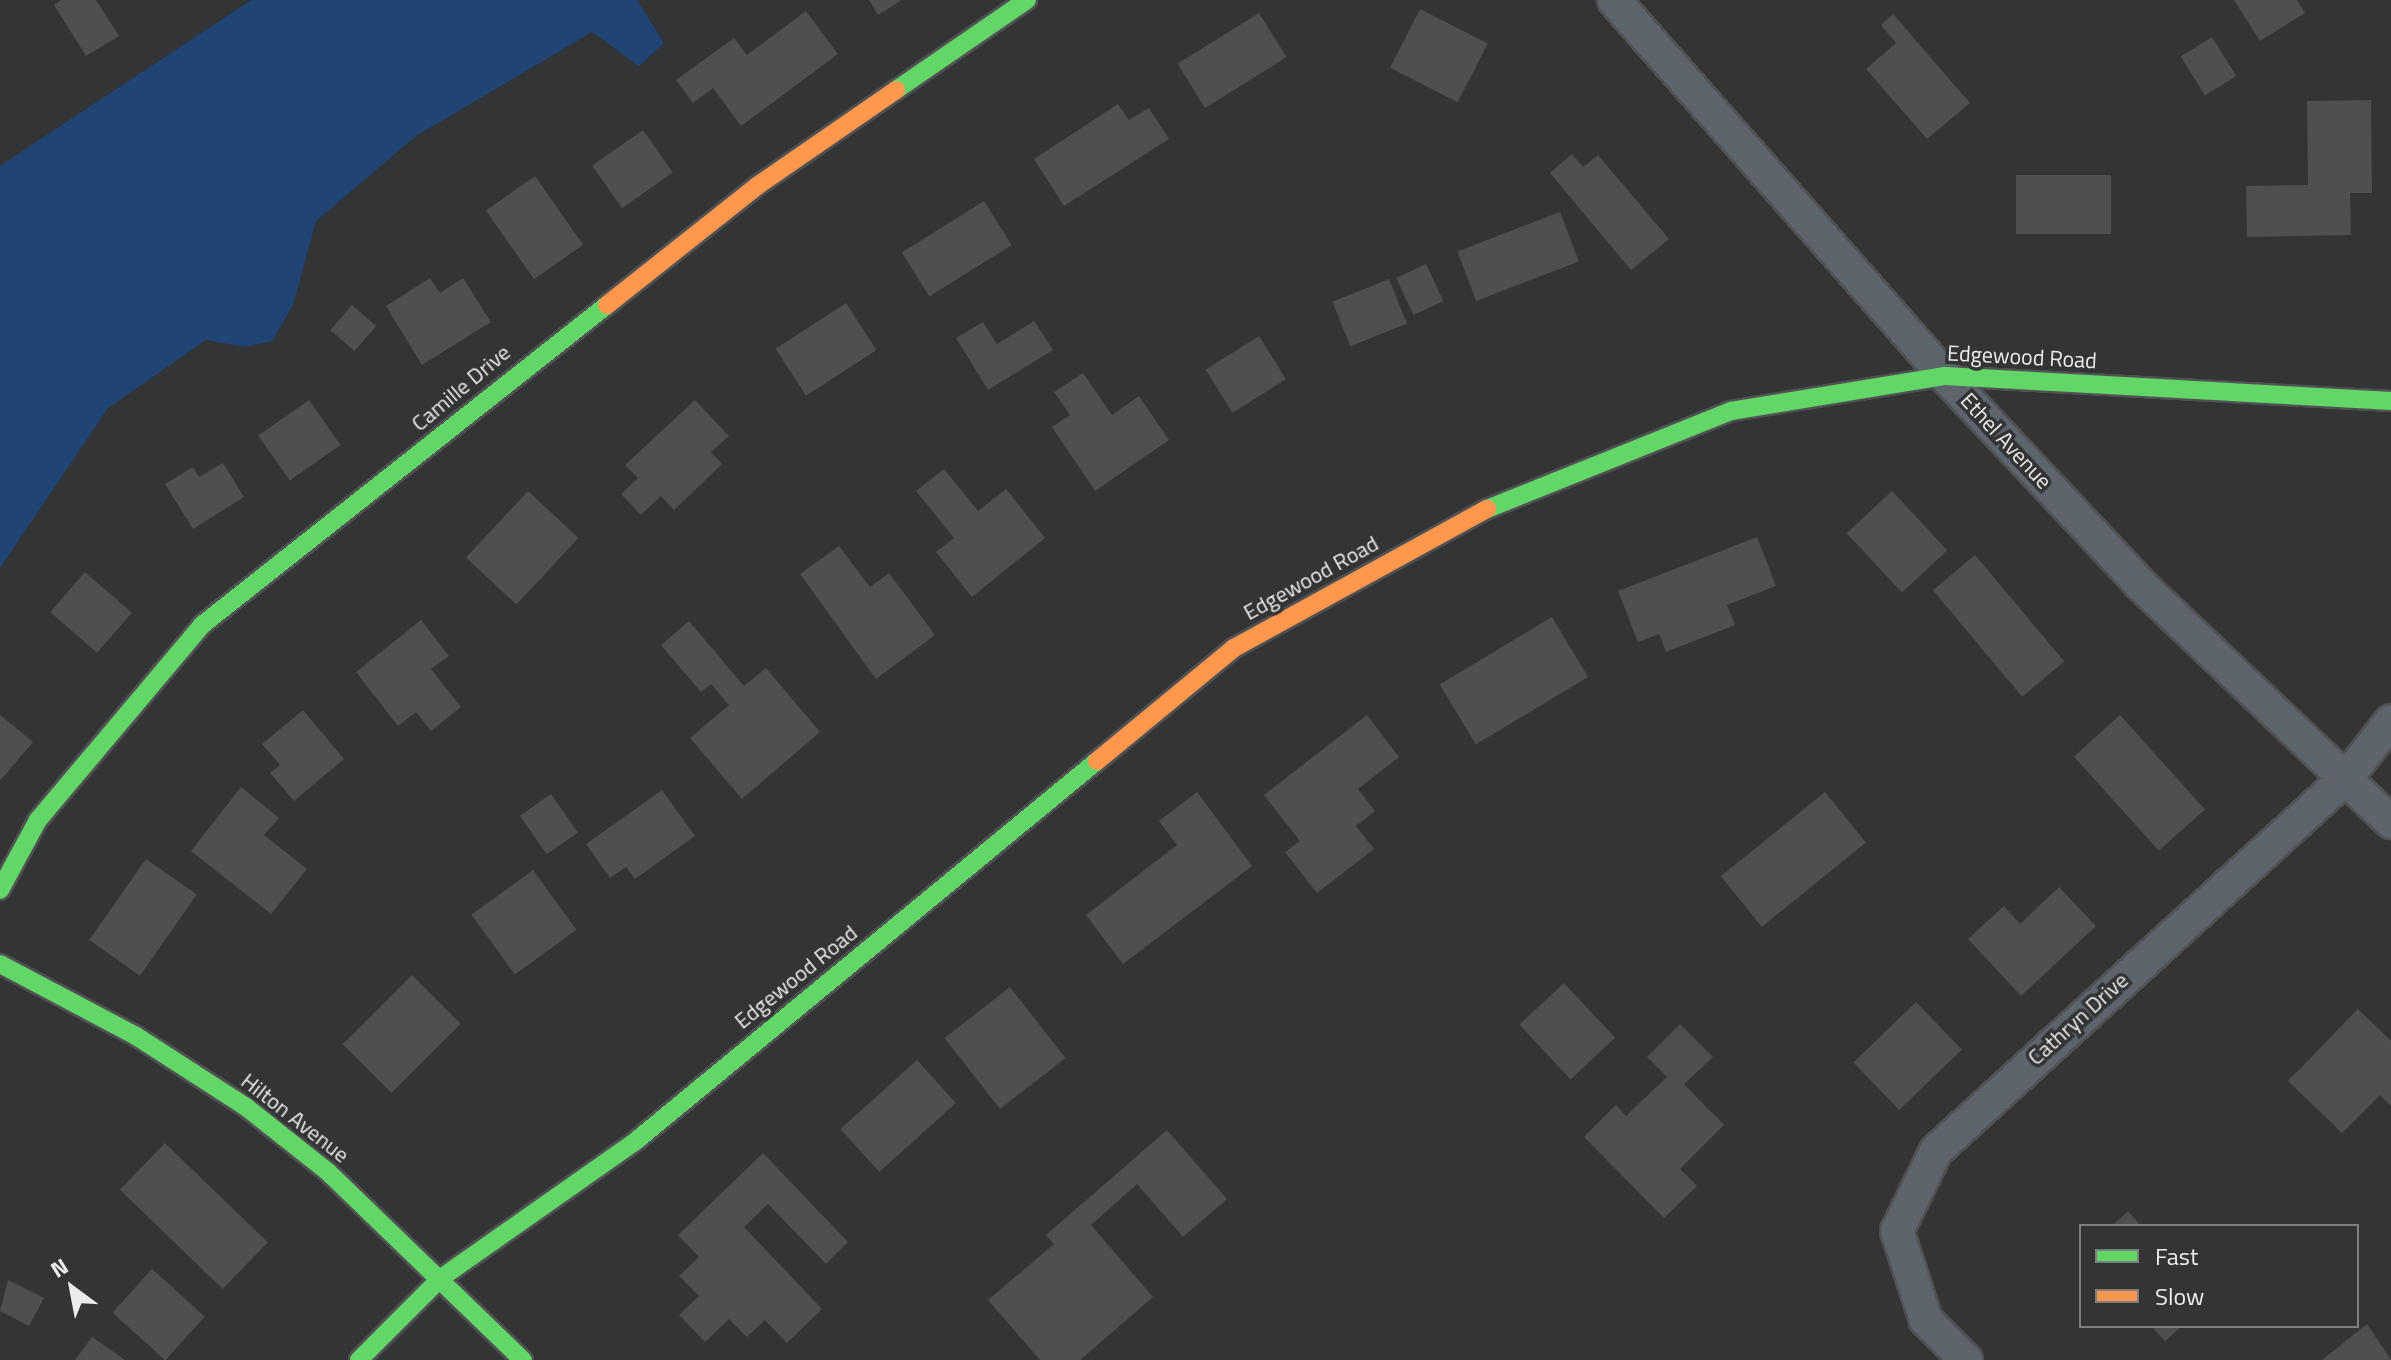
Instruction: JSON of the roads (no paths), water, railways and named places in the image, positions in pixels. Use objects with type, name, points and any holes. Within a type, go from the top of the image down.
[{"type":"street","name":"Camille Drive","points":[[0,890],[38,820],[202,625],[757,186],[1027,0]]},
{"type":"street","name":"Ethel Avenue","points":[[1614,0],[1945,376],[2140,584],[2391,822]]},
{"type":"street","name":"Edgewood Road","points":[[359,1360],[441,1278],[637,1140],[1234,648],[1473,514],[1731,411],[1945,376],[2391,401]]},
{"type":"street","name":"Cathryn Drive","points":[[1966,1360],[1926,1320],[1897,1231],[1936,1151],[2347,777],[2391,721]]},
{"type":"street","name":"Hilton Avenue","points":[[0,964],[136,1036],[246,1107],[328,1172],[523,1360]]}]
